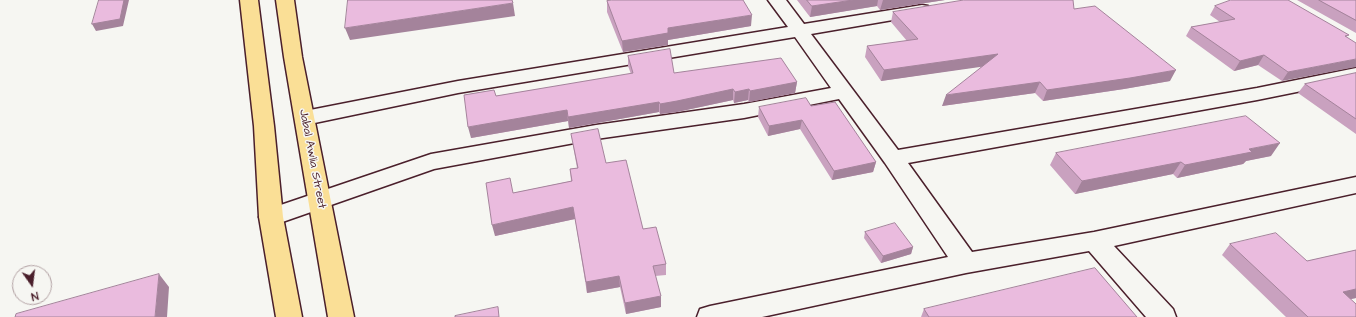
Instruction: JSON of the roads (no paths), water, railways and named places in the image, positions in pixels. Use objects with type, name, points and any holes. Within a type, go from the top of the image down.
[{"type":"main road","points":[[248,0],[264,126],[270,217],[289,317]]},
{"type":"main road","name":"Jabal Awlia Street","points":[[285,0],[341,317]]},
{"type":"street","points":[[777,0],[893,158],[966,263]]},
{"type":"street","points":[[305,118],[458,87],[800,32],[941,7]]},
{"type":"street","points":[[893,158],[1257,94],[1356,74]]},
{"type":"street","points":[[270,217],[321,201],[394,173],[431,162],[596,132],[744,111],[844,92]]},
{"type":"street","points":[[710,317],[966,263],[1094,241],[1356,185]]},
{"type":"street","points":[[1094,241],[1163,317]]}]
